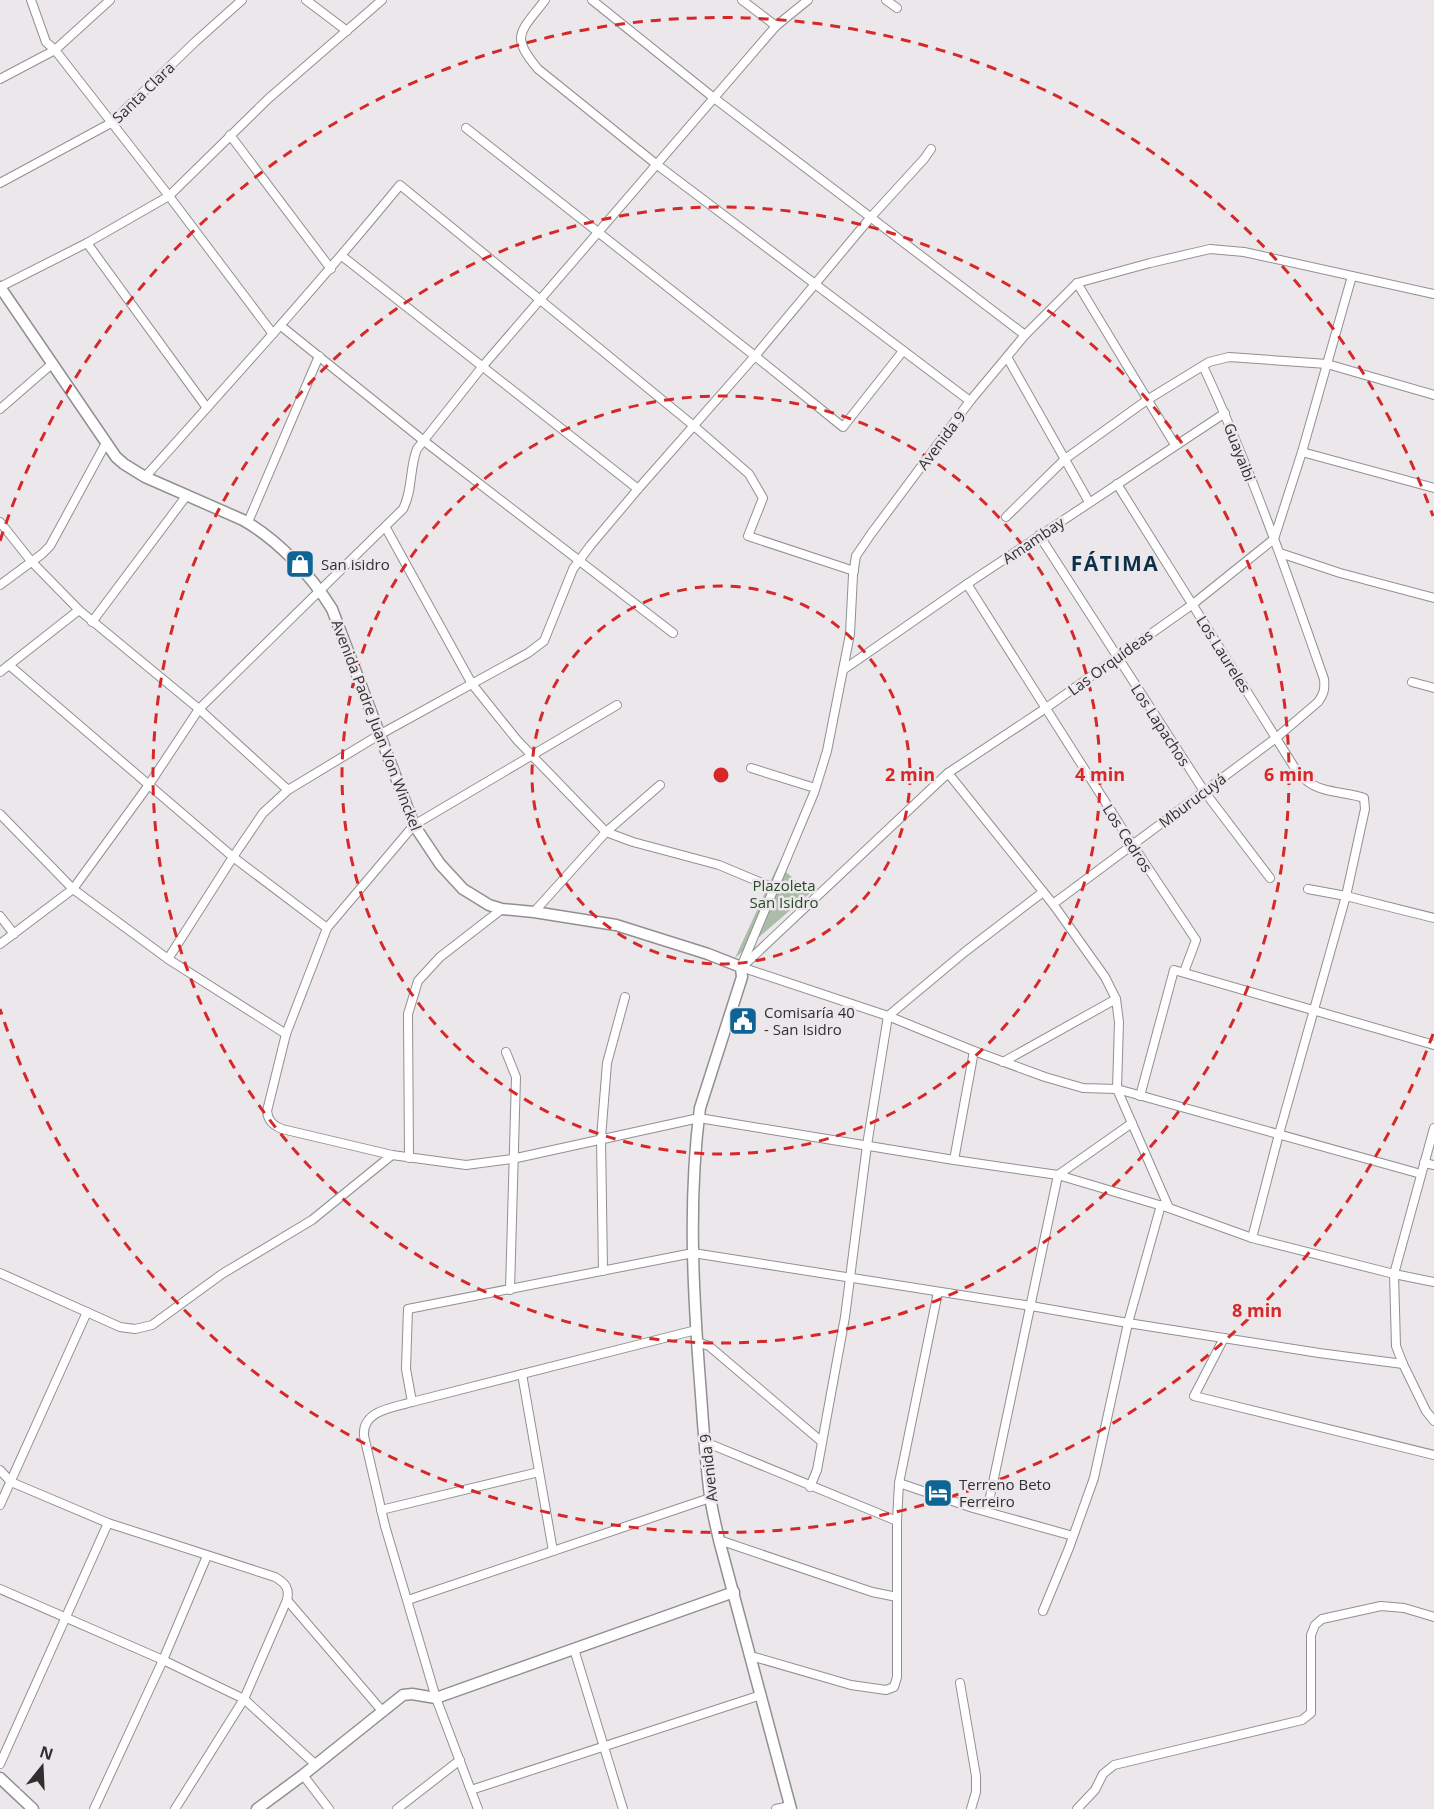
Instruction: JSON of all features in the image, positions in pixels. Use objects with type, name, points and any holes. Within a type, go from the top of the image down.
[{"type":"main road","name":"Avenida Padre Juan Von Winckel","points":[[0,287],[116,457],[145,477],[248,522],[276,543],[320,589],[332,609],[414,825],[451,877],[476,898],[489,905],[638,931],[741,967]]},
{"type":"main road","points":[[699,1118],[700,1108],[742,977],[741,967]]},
{"type":"main road","name":"Avenida 9","points":[[699,1118],[693,1173],[693,1253],[696,1330],[710,1498],[790,1808]]},
{"type":"main road","points":[[257,1809],[402,1695],[412,1694],[436,1698],[734,1592]]},
{"type":"main road","points":[[0,1778],[33,1809]]},
{"type":"street","points":[[31,0],[46,42],[55,50],[170,196],[273,334]]},
{"type":"street","points":[[0,79],[55,50],[110,0]]},
{"type":"street","name":"Santa Clara","points":[[0,183],[111,123],[242,0]]},
{"type":"street","points":[[306,0],[347,31]]},
{"type":"street","points":[[0,287],[87,243],[170,196],[268,99],[382,0]]},
{"type":"street","points":[[545,0],[520,35],[524,53],[538,69],[656,164],[970,401]]},
{"type":"street","points":[[592,0],[714,98],[1024,334]]},
{"type":"street","points":[[742,0],[776,26]]},
{"type":"street","points":[[0,944],[73,889],[148,786],[199,709],[403,509],[407,501],[417,449],[482,367],[776,26],[808,0]]},
{"type":"street","points":[[886,0],[897,8]]},
{"type":"street","points":[[466,128],[599,231],[843,428],[903,351]]},
{"type":"street","points":[[230,135],[331,268]]},
{"type":"street","points":[[168,959],[263,813],[288,790],[379,735],[528,653],[544,641],[573,569],[580,560],[638,489],[755,356],[931,149]]},
{"type":"street","points":[[145,477],[281,326],[400,185],[694,426],[748,474],[763,498],[748,536],[854,571]]},
{"type":"street","points":[[87,243],[207,408]]},
{"type":"street","name":"Avenida 9","points":[[741,967],[815,788],[827,752],[850,634],[856,556],[970,401],[1024,334],[1077,283],[1210,249],[1244,252],[1434,294]]},
{"type":"street","points":[[342,256],[638,489]]},
{"type":"street","points":[[1274,539],[1302,452],[1352,276]]},
{"type":"street","points":[[1077,283],[1175,446]]},
{"type":"street","points":[[281,326],[424,441],[673,633]]},
{"type":"street","points":[[248,522],[320,356]]},
{"type":"street","points":[[1006,357],[1089,502]]},
{"type":"street","points":[[1006,517],[1065,459],[1147,400],[1209,362],[1229,357],[1327,364],[1434,395]]},
{"type":"street","points":[[0,409],[53,363]]},
{"type":"street","name":"Guayaibi","points":[[1203,366],[1225,412],[1280,554]]},
{"type":"street","name":"Amambay","points":[[843,670],[967,584],[1225,412]]},
{"type":"street","points":[[0,585],[50,546],[105,442]]},
{"type":"street","points":[[1302,452],[1434,488]]},
{"type":"street","name":"Los Laureles","points":[[1117,484],[1296,770],[1308,782],[1320,788],[1364,798],[1365,809],[1346,896]]},
{"type":"street","points":[[92,622],[187,495]]},
{"type":"street","points":[[0,522],[31,561],[79,610],[199,709],[288,790]]},
{"type":"street","points":[[386,528],[472,684],[517,740],[606,832],[633,842],[719,864],[774,888]]},
{"type":"street","name":"Los Lapachos","points":[[1039,536],[1204,790],[1270,878]]},
{"type":"street","name":"Las Orquídeas","points":[[741,967],[948,773],[1046,708],[1193,604],[1274,539]]},
{"type":"street","points":[[1280,554],[1434,598]]},
{"type":"street","name":"Mburucuyá","points":[[1053,904],[1276,738],[1323,696],[1324,679],[1280,554]]},
{"type":"street","name":"Los Cedros","points":[[967,584],[1132,844],[1196,940],[1184,972]]},
{"type":"street","points":[[0,672],[79,610]]},
{"type":"street","points":[[9,665],[233,857],[327,928]]},
{"type":"street","points":[[1412,682],[1434,688]]},
{"type":"street","points":[[617,705],[414,825],[327,928],[286,1034],[267,1111],[267,1118],[274,1125],[282,1129],[392,1155],[466,1165],[512,1159],[699,1118],[1058,1175],[1165,1207],[1252,1238],[1434,1282]]},
{"type":"street","points":[[751,768],[815,788]]},
{"type":"street","points":[[948,773],[1053,904],[1105,977],[1116,999],[1119,1022],[1117,1089],[1165,1207],[1128,1323],[1094,1478],[1043,1611]]},
{"type":"street","points":[[534,912],[606,832],[660,785]]},
{"type":"street","points":[[0,814],[73,889],[168,959],[286,1034]]},
{"type":"street","points":[[1308,889],[1434,918]]},
{"type":"street","points":[[810,1487],[817,1470],[844,1317],[867,1145],[888,1017],[966,951],[1043,892]]},
{"type":"street","points":[[1252,1238],[1346,896]]},
{"type":"street","points":[[409,1158],[408,1014],[418,981],[440,957],[502,909]]},
{"type":"street","points":[[0,916],[14,934]]},
{"type":"street","points":[[741,967],[888,1017],[1045,1077],[1083,1088],[1117,1089],[1421,1174]]},
{"type":"street","points":[[1140,1096],[1174,970],[1434,1045]]},
{"type":"street","points":[[603,1271],[601,1138],[607,1063],[625,997]]},
{"type":"street","points":[[1003,1062],[1116,999]]},
{"type":"street","points":[[954,1160],[974,1051]]},
{"type":"street","points":[[506,1052],[516,1077],[510,1290]]},
{"type":"street","points":[[987,1511],[1058,1175],[1132,1123]]},
{"type":"street","points":[[1434,1128],[1395,1274],[1396,1346],[1426,1411],[1434,1421]]},
{"type":"street","points":[[0,1273],[120,1327],[135,1329],[152,1325],[222,1274],[312,1220],[392,1155]]},
{"type":"street","points":[[1424,1163],[1434,1165]]},
{"type":"street","points":[[412,1402],[406,1370],[408,1309],[693,1253],[1128,1323],[1403,1364]]},
{"type":"street","points":[[751,1656],[851,1685],[886,1690],[894,1687],[897,1677],[899,1483],[938,1292]]},
{"type":"street","points":[[0,1505],[87,1312]]},
{"type":"street","points":[[478,1809],[436,1698],[381,1510],[363,1429],[375,1413],[412,1402],[696,1330]]},
{"type":"street","points":[[1224,1338],[1194,1395],[1434,1455]]},
{"type":"street","points":[[697,1342],[709,1346],[822,1442]]},
{"type":"street","points":[[522,1374],[554,1551]]},
{"type":"street","points":[[705,1442],[897,1521]]},
{"type":"street","points":[[0,1470],[11,1482],[108,1523],[275,1577],[284,1582],[287,1588],[287,1600],[244,1699],[175,1809]]},
{"type":"street","points":[[381,1510],[539,1473]]},
{"type":"street","points":[[899,1483],[1073,1536]]},
{"type":"street","points":[[408,1600],[710,1498]]},
{"type":"street","points":[[0,1764],[108,1523]]},
{"type":"street","points":[[719,1540],[872,1592],[897,1597]]},
{"type":"street","points":[[94,1809],[163,1660],[207,1556]]},
{"type":"street","points":[[0,1589],[163,1660],[244,1699],[315,1764]]},
{"type":"street","points":[[287,1600],[383,1712]]},
{"type":"street","points":[[1077,1809],[1095,1790],[1103,1774],[1114,1765],[1302,1720],[1311,1713],[1311,1635],[1315,1625],[1322,1619],[1381,1606],[1404,1608],[1434,1617]]},
{"type":"street","points":[[574,1649],[622,1809]]},
{"type":"street","points":[[960,1683],[976,1776],[976,1792],[971,1809]]},
{"type":"street","points":[[471,1790],[761,1695]]},
{"type":"street","points":[[397,1809],[460,1760]]},
{"type":"street","points":[[303,1775],[329,1809]]},
{"type":"street","points":[[776,1809],[790,1808]]},
{"type":"green space","name":"Plazoleta San Isidro","points":[[778,865],[810,893],[735,958]]},
{"type":"place","name":"San isidro","points":[[300,564]]},
{"type":"place","name":"Comisaría 40 - San Isidro","points":[[743,1021]]},
{"type":"place","name":"Terreno Beto Ferreiro","points":[[938,1493]]},
{"type":"district","name":"FÁTIMA","points":[[1115,563]]}]
